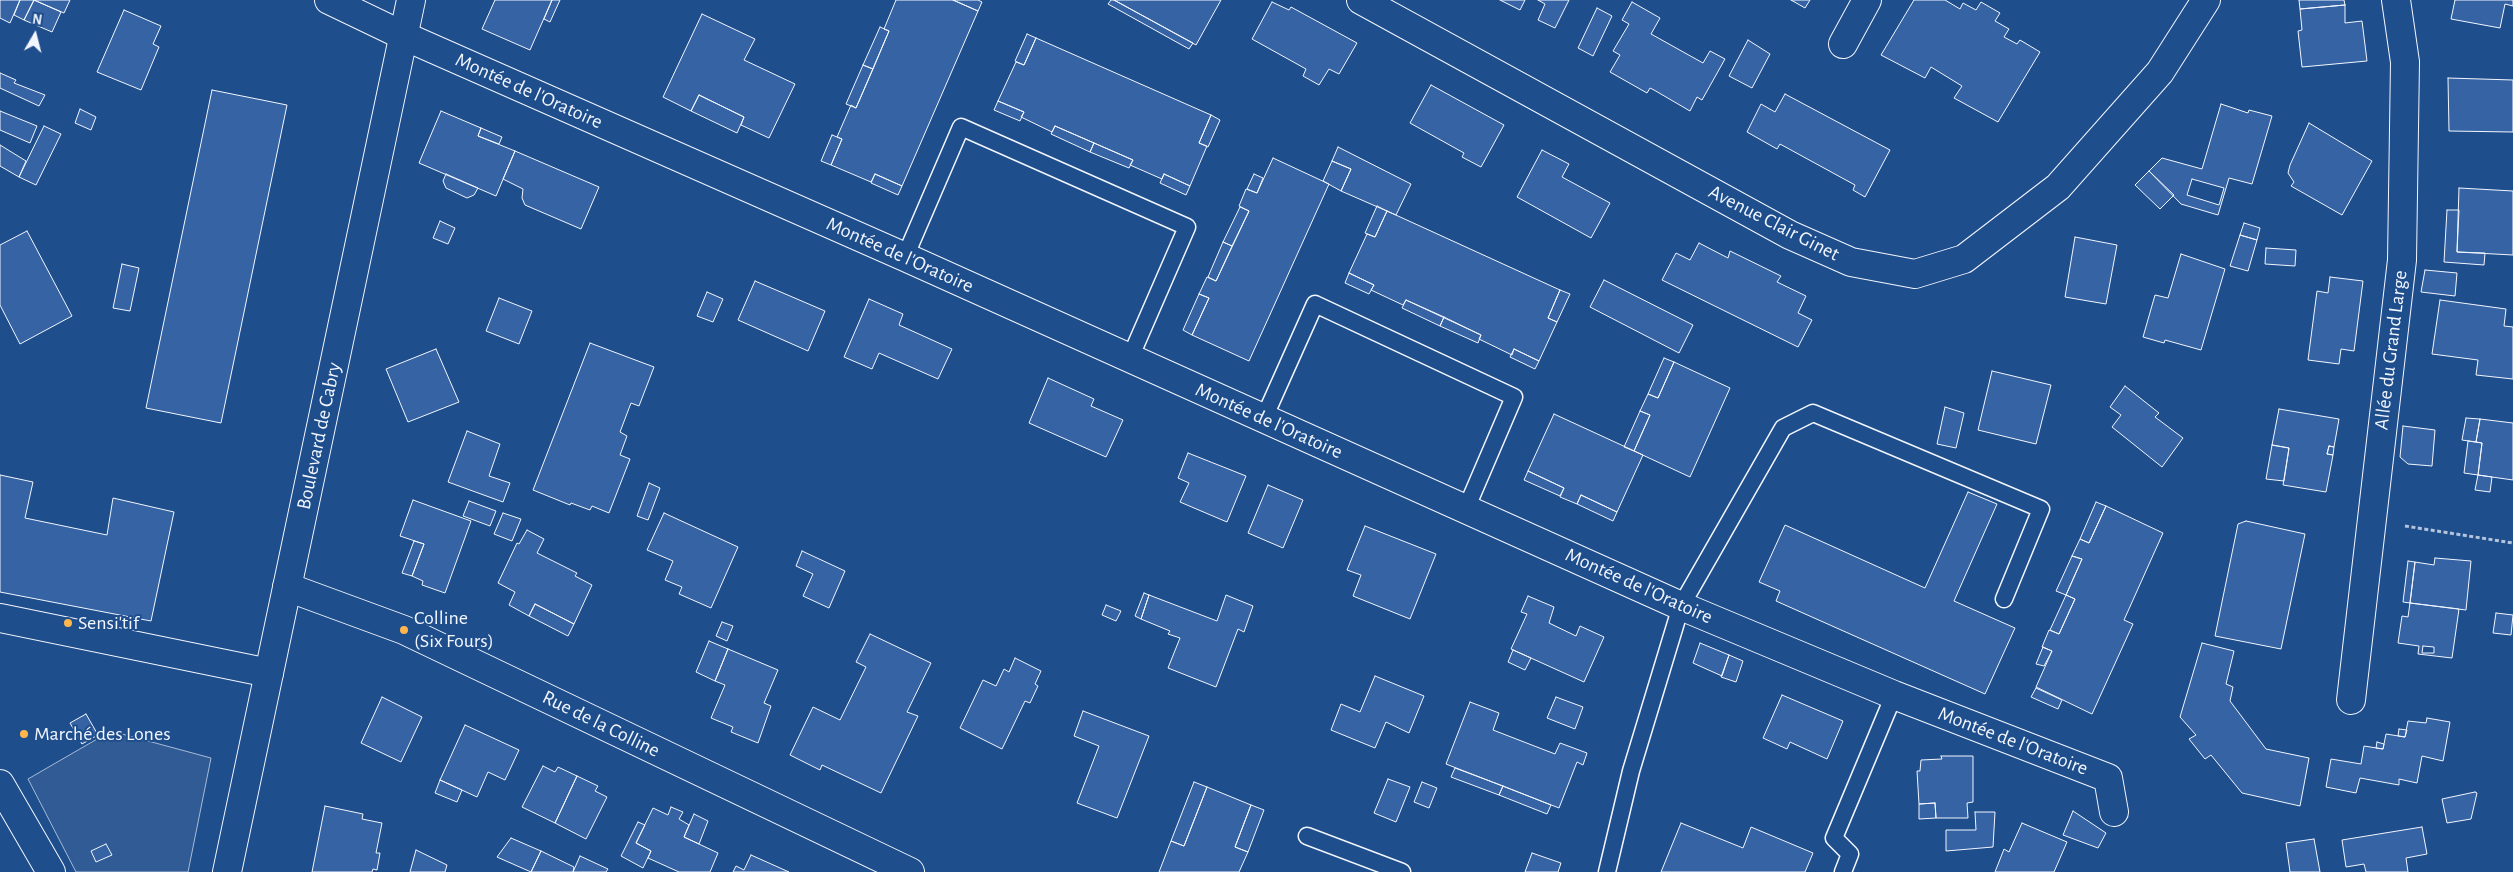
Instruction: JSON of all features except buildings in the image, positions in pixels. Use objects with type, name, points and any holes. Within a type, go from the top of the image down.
[{"type":"street","name":"Montée de l'Oratoire","points":[[329,0],[404,36],[905,257],[1681,606],[1894,696],[2108,778],[2114,812]]},
{"type":"street","name":"Boulevard de Cabry","points":[[227,872],[411,0]]},
{"type":"street","name":"Avenue Clair Ginet","points":[[1360,0],[1790,235],[1851,262],[1914,274],[1964,259],[2058,187],[2160,72],[2206,0]]},
{"type":"street","points":[[1843,44],[1868,0]]},
{"type":"street","name":"Allée du Grand Large","points":[[2351,700],[2402,260],[2405,62],[2396,0]]},
{"type":"street","name":"Rue de la Colline","points":[[287,587],[404,630],[910,872]]},
{"type":"street","points":[[0,618],[269,673]]},
{"type":"street","points":[[0,784],[51,872]]},
{"type":"lane","points":[[905,257],[961,127],[1187,227],[1130,358]]},
{"type":"lane","points":[[1264,418],[1315,304],[1514,398],[1466,509]]},
{"type":"lane","points":[[1607,872],[1631,771],[1681,606],[1783,428],[1813,412],[2041,509],[2004,599]]},
{"type":"lane","points":[[1843,872],[1850,854],[1834,838],[1894,696]]},
{"type":"lane","points":[[1307,836],[1402,872]]},
{"type":"path","points":[[2371,521],[2513,543]]},
{"type":"shaded area","points":[[111,731],[211,758],[188,872],[76,872],[28,779]]},
{"type":"place","name":"Sensi'tif","points":[[68,623]]},
{"type":"place","name":"Colline (Six Fours)","points":[[404,630]]},
{"type":"place","name":"Marché des Lones","points":[[24,734]]}]
